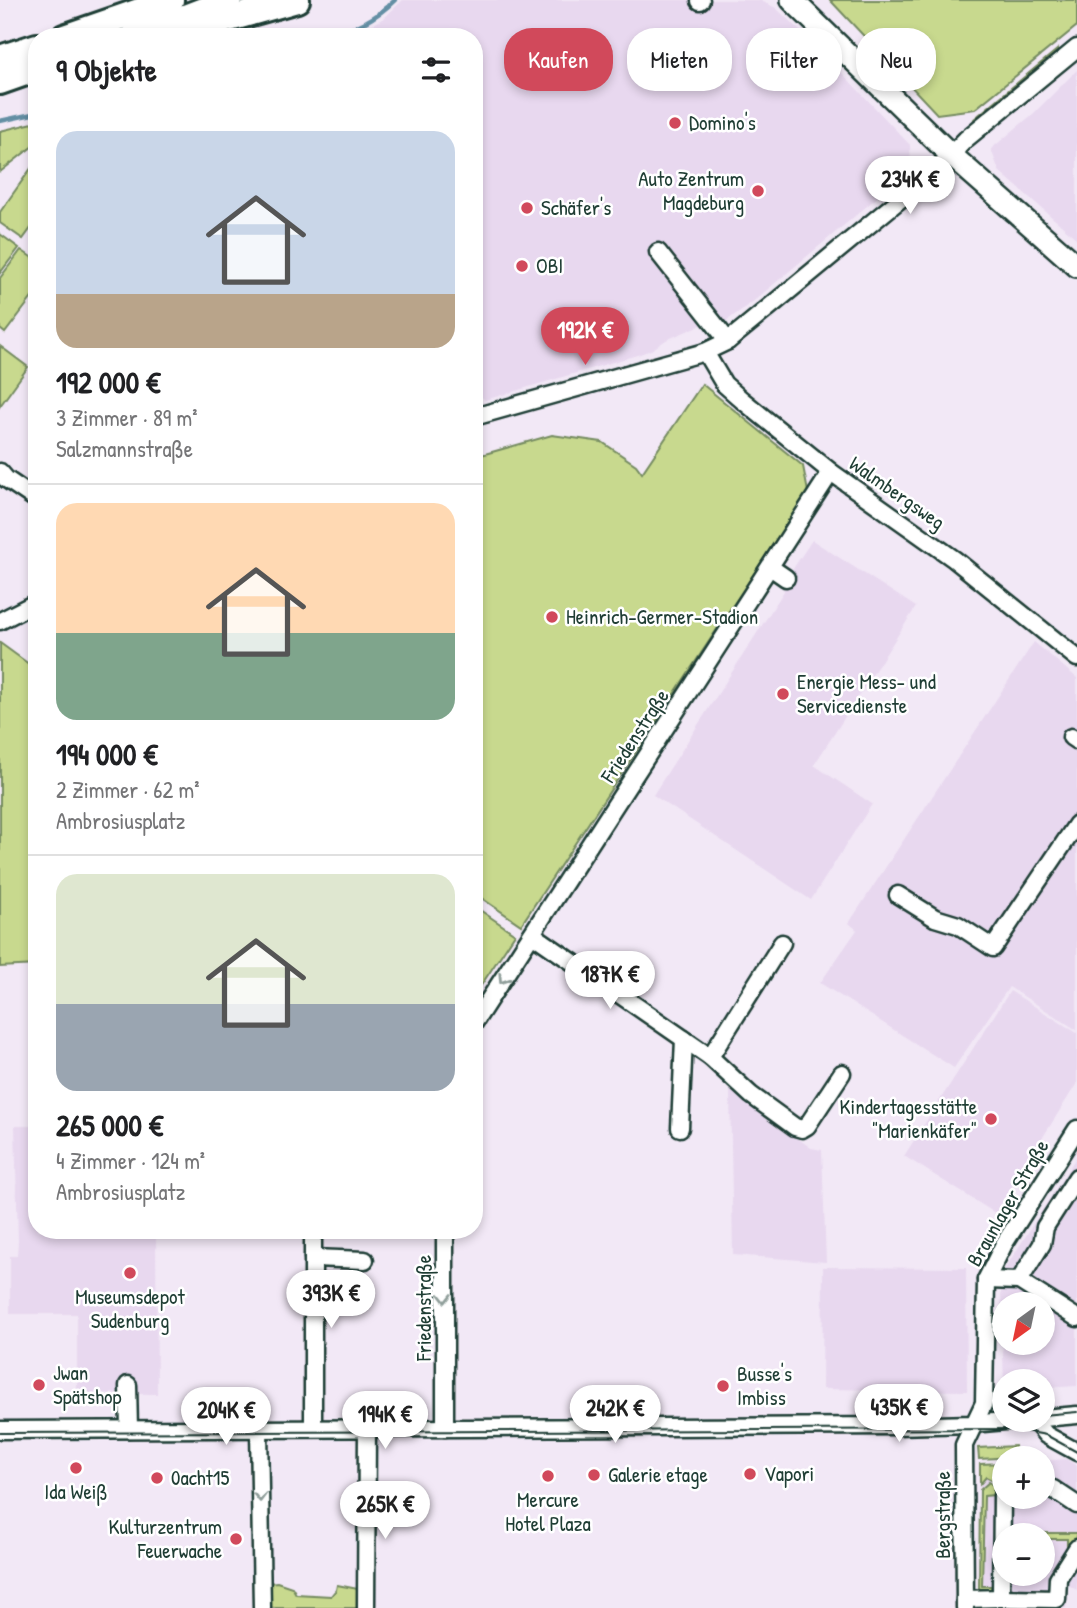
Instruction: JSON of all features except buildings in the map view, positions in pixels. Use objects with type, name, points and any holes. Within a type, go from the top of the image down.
[{"type":"highway","points":[[82,28],[101,14],[136,0]]},
{"type":"highway","points":[[90,28],[171,0]]},
{"type":"highway","points":[[156,28],[229,0]]},
{"type":"highway","points":[[198,28],[297,0]]},
{"type":"highway","points":[[0,58],[28,49]]},
{"type":"highway","points":[[0,82],[28,72]]},
{"type":"main road","points":[[792,0],[951,155],[1077,266]]},
{"type":"street","points":[[483,414],[705,352],[728,341],[937,169],[966,139],[1077,48]]},
{"type":"street","points":[[658,252],[702,300],[728,341]]},
{"type":"street","name":"Walmbergsweg","points":[[705,352],[729,389],[831,472],[954,559],[1077,658]]},
{"type":"street","points":[[0,472],[28,494]]},
{"type":"street","name":"Friedenstraße","points":[[483,1009],[831,472]]},
{"type":"street","points":[[769,567],[786,578]]},
{"type":"street","points":[[0,621],[28,607]]},
{"type":"street","points":[[898,895],[935,918],[958,925],[993,948],[1077,824]]},
{"type":"street","points":[[532,934],[709,1057],[751,1096],[794,1127],[802,1129],[807,1126],[842,1073]]},
{"type":"street","points":[[709,1057],[782,943]]},
{"type":"street","points":[[680,1128],[684,1039]]},
{"type":"street","name":"Braunlager Straße","points":[[972,1424],[984,1403],[986,1280],[990,1267],[1077,1129]]},
{"type":"street","points":[[1019,1281],[1042,1244],[1045,1227],[1077,1177]]},
{"type":"street","points":[[313,1239],[313,1428]]},
{"type":"street","name":"Friedenstraße","points":[[445,1239],[445,1428]]},
{"type":"street","points":[[313,1258],[365,1260]]},
{"type":"street","points":[[986,1280],[1019,1281],[1077,1318]]},
{"type":"street","points":[[128,1385],[129,1429]]},
{"type":"street","points":[[1055,1417],[1077,1415]]},
{"type":"street","points":[[0,1430],[992,1422]]},
{"type":"street","name":"Bergstraße","points":[[965,1603],[964,1445],[972,1424]]},
{"type":"street","points":[[366,1608],[367,1428]]},
{"type":"street","points":[[259,1429],[261,1608]]},
{"type":"street","points":[[1044,1432],[1077,1452]]},
{"type":"street","points":[[1055,1490],[1077,1505]]},
{"type":"street","points":[[1001,1598],[1002,1509]]},
{"type":"street","points":[[965,1603],[1001,1598],[1058,1599],[1058,1578],[1077,1548]]},
{"type":"shaded area","points":[[403,0],[759,0],[776,8],[797,28],[746,28],[746,91],[842,91],[842,73],[856,91],[859,91],[910,145],[911,169],[755,300],[717,328],[701,325],[637,355],[485,400],[483,28],[368,28],[384,18]]},
{"type":"shaded area","points":[[1077,70],[1077,239],[999,171],[991,149],[1033,114]]},
{"type":"shaded area","points":[[812,540],[916,607],[814,765],[872,804],[811,900],[653,795],[784,591],[783,584]]},
{"type":"shaded area","points":[[1034,642],[1077,678],[1077,1030],[1009,987],[954,1068],[820,983],[857,930],[849,923]]},
{"type":"shaded area","name":"Kindertagesstätte \"Marienkäfer\"","points":[[1010,991],[1077,1033],[1077,1083],[995,1213],[904,1156]]},
{"type":"shaded area","points":[[730,1089],[811,1148],[822,1150],[826,1262],[733,1255]]},
{"type":"shaded area","points":[[15,1126],[28,1126],[28,1239],[156,1239],[157,1394],[77,1393],[77,1314],[10,1314],[10,1256],[17,1256]]},
{"type":"shaded area","points":[[1077,1156],[1077,1386],[1055,1387],[1055,1369],[1003,1369],[1003,1355],[1055,1355],[1055,1292],[1001,1292],[1004,1270]]},
{"type":"shaded area","points":[[823,1267],[966,1268],[967,1391],[822,1389]]},
{"type":"shaded area","points":[[1066,1459],[1077,1466],[1077,1590],[1068,1585],[1066,1608],[979,1608],[980,1464],[992,1464],[992,1509],[1055,1509],[1055,1460]]},
{"type":"green space","points":[[830,0],[1077,0],[1077,26],[975,109],[937,114],[915,91],[936,91],[936,28],[856,28]]},
{"type":"green space","points":[[1058,49],[1059,54],[973,124],[974,119]]},
{"type":"green space","points":[[28,124],[28,150],[0,172],[0,131]]},
{"type":"green space","points":[[28,173],[28,232],[23,239],[0,223],[0,212]]},
{"type":"green space","points":[[0,234],[19,248],[0,273]]},
{"type":"green space","points":[[21,250],[28,255],[28,303],[5,333],[0,329],[0,278]]},
{"type":"green space","points":[[0,346],[28,367],[0,406]]},
{"type":"green space","points":[[702,384],[803,466],[808,492],[521,925],[483,899],[483,454],[552,435],[602,442],[636,465],[642,473]]},
{"type":"green space","points":[[0,643],[28,663],[28,965],[0,967]]},
{"type":"green space","points":[[483,912],[515,934],[483,982]]},
{"type":"green space","points":[[992,1447],[992,1458],[979,1459],[978,1448]]},
{"type":"green space","points":[[980,1464],[992,1464],[992,1480],[986,1477],[980,1484]]},
{"type":"green space","points":[[989,1482],[992,1485],[992,1495],[984,1496],[982,1586],[992,1586],[990,1591],[979,1592],[980,1490]]},
{"type":"green space","points":[[1055,1533],[1077,1533],[1077,1538],[1067,1549],[1067,1539],[1055,1539]]},
{"type":"green space","points":[[277,1582],[292,1587],[296,1594],[331,1596],[337,1585],[358,1589],[357,1608],[268,1608],[269,1583]]},
{"type":"waterway","points":[[353,28],[380,13],[395,0]]},
{"type":"waterway","points":[[0,121],[28,115]]},
{"type":"tram line","points":[[1055,1414],[1077,1412]]},
{"type":"tram line","points":[[0,1433],[1014,1429],[1046,1435],[1077,1452]]},
{"type":"place","name":"Domino's","points":[[675,123]]},
{"type":"place","name":"Auto Zentrum Magdeburg","points":[[758,191]]},
{"type":"place","name":"Schäfer's","points":[[527,208]]},
{"type":"place","name":"OBI","points":[[522,266]]},
{"type":"place","name":"Heinrich-Germer-Stadion","points":[[552,617]]},
{"type":"place","name":"Energie Mess- und Servicedienste","points":[[783,694]]},
{"type":"place","name":"Kindertagesstätte \"Marienkäfer\"","points":[[991,1119]]},
{"type":"place","name":"Museumsdepot Sudenburg","points":[[130,1273]]},
{"type":"place","name":"Jwan Spätshop","points":[[39,1385]]},
{"type":"place","name":"Busse's Imbiss","points":[[723,1386]]},
{"type":"place","name":"Ida Weiß","points":[[76,1468]]},
{"type":"place","name":"Vapori","points":[[750,1474]]},
{"type":"place","name":"Galerie etage","points":[[594,1475]]},
{"type":"place","name":"Mercure Hotel Plaza","points":[[548,1476]]},
{"type":"place","name":"0acht15","points":[[157,1478]]},
{"type":"place","name":"Kulturzentrum Feuerwache","points":[[236,1539]]}]
